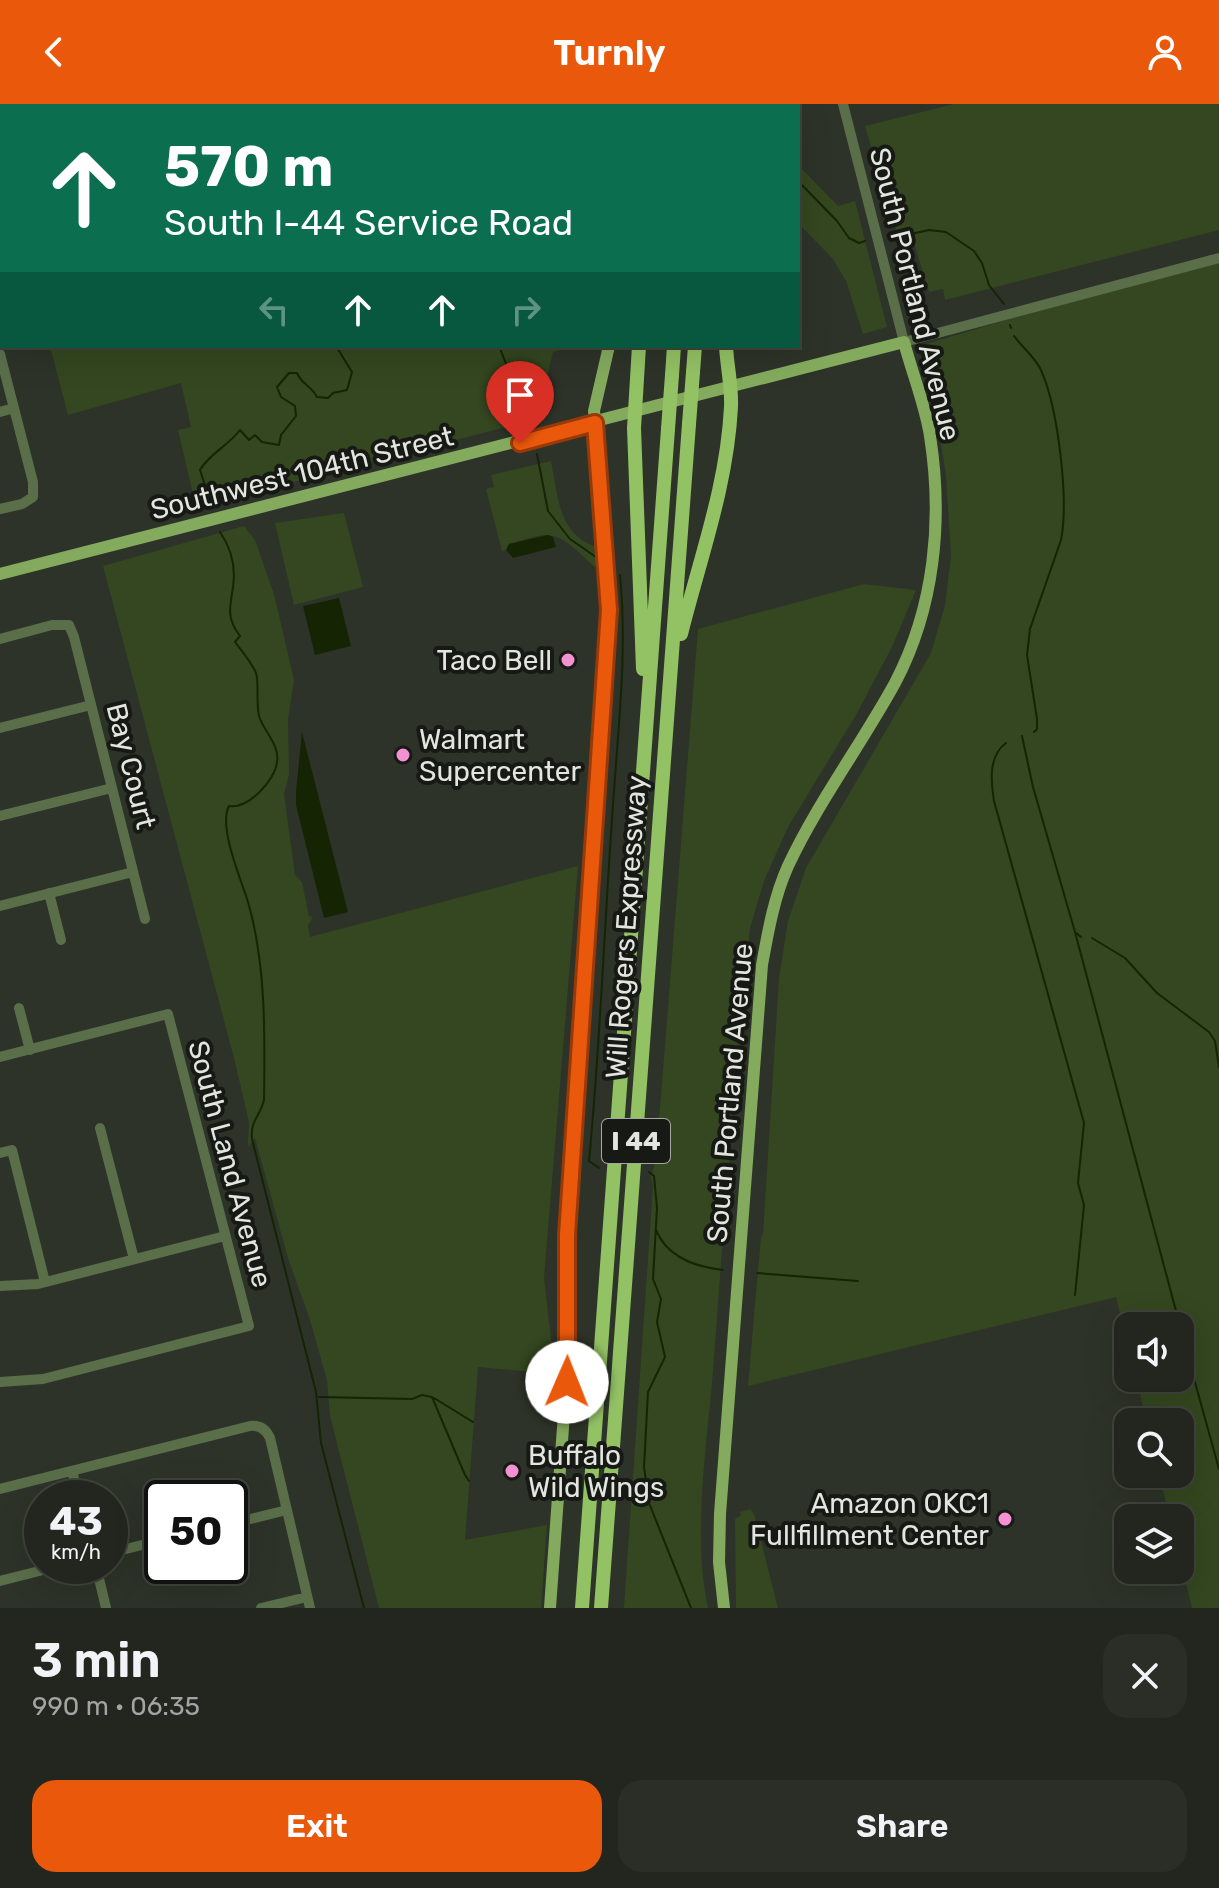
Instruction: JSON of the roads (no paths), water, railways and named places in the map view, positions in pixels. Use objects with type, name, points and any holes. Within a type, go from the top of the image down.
[{"type":"highway","points":[[639,348],[635,413],[645,742]]},
{"type":"highway","name":"Will Rogers Expressway","points":[[582,1608],[674,348]]},
{"type":"highway","name":"Will Rogers Expressway","points":[[601,1608],[695,348]]},
{"type":"highway","points":[[671,673],[722,483],[730,388],[726,348]]},
{"type":"main road","name":"Southwest 104th Street","points":[[0,574],[904,342]]},
{"type":"main road","name":"South Portland Avenue","points":[[724,1608],[719,1562],[720,1514],[762,965],[771,915],[794,855],[825,796],[895,682],[914,640],[936,541],[937,503],[929,433],[904,342]]},
{"type":"main road","points":[[550,1608],[567,1382],[567,1235],[609,610],[594,411],[609,348]]},
{"type":"street","name":"South Portland Avenue","points":[[843,104],[904,342]]},
{"type":"street","name":"Southwest 104th Street","points":[[904,342],[1219,258]]},
{"type":"street","points":[[0,354],[33,482],[33,497],[22,504],[0,509]]},
{"type":"street","points":[[0,412],[14,408]]},
{"type":"street","name":"Bay Court","points":[[0,639],[52,625],[69,625],[145,919]]},
{"type":"street","points":[[0,728],[91,705]]},
{"type":"street","points":[[0,816],[112,788]]},
{"type":"street","points":[[0,906],[133,872]]},
{"type":"street","points":[[49,893],[61,940]]},
{"type":"street","points":[[0,1057],[30,1050],[19,1008]]},
{"type":"street","name":"South Land Avenue","points":[[0,1382],[43,1379],[249,1326],[168,1014],[30,1050]]},
{"type":"street","points":[[100,1128],[134,1259]]},
{"type":"street","points":[[0,1153],[12,1150],[45,1282]]},
{"type":"street","points":[[0,1286],[17,1287],[45,1282],[225,1236]]},
{"type":"street","points":[[0,1489],[250,1426],[262,1428],[270,1438],[308,1602],[261,1608]]},
{"type":"street","points":[[72,1471],[74,1480]]},
{"type":"street","points":[[248,1520],[287,1510]]},
{"type":"street","points":[[0,1581],[24,1575]]},
{"type":"street","points":[[100,1584],[106,1608]]},
{"type":"waterway","points":[[800,183],[849,238],[859,243],[865,241]]},
{"type":"waterway","points":[[887,235],[902,236],[929,230],[946,232],[974,251],[982,263],[989,285],[1004,304]]},
{"type":"waterway","points":[[1014,336],[1038,365],[1047,387],[1057,430],[1063,478],[1061,540],[1030,629],[1027,655],[1037,719],[1034,732]]},
{"type":"waterway","points":[[212,507],[200,470],[240,430],[249,440],[255,435],[262,442],[279,445],[281,435],[296,416],[295,406],[281,397],[277,387],[289,373],[297,373],[317,397],[328,398],[333,393],[347,390],[352,372],[337,348]]},
{"type":"waterway","points":[[500,348],[530,424]]},
{"type":"waterway","points":[[537,454],[548,511],[570,539],[596,557]]},
{"type":"waterway","points":[[220,532],[233,565],[230,612],[240,636],[235,642],[256,673],[259,716],[277,756],[275,769],[266,785],[244,803],[229,806],[226,815],[228,840],[254,926],[261,975],[264,1100],[252,1127],[252,1139],[316,1392],[321,1443],[364,1608]]},
{"type":"waterway","points":[[599,1168],[589,1161],[621,697],[623,635],[620,575]]},
{"type":"waterway","points":[[1022,736],[1033,787],[1075,932],[1081,937]]},
{"type":"waterway","points":[[1006,743],[1000,748],[994,762],[994,801],[1084,1123],[1078,1183],[1084,1205],[1075,1295]]},
{"type":"waterway","points":[[1075,932],[1176,1312]]},
{"type":"waterway","points":[[1092,938],[1125,958],[1157,993],[1209,1032],[1215,1041],[1219,1067]]},
{"type":"waterway","points":[[649,1172],[654,1176],[657,1208],[653,1279],[661,1299],[657,1322],[665,1357],[648,1392],[644,1467],[649,1503],[691,1608]]},
{"type":"waterway","points":[[656,1230],[675,1254],[703,1266],[723,1270]]},
{"type":"waterway","points":[[757,1273],[858,1281]]},
{"type":"waterway","points":[[1194,1379],[1219,1469]]},
{"type":"waterway","points":[[319,1397],[432,1397],[469,1481]]},
{"type":"waterway","points":[[434,1398],[473,1422]]},
{"type":"place","name":"Taco Bell","points":[[568,660]]},
{"type":"place","name":"Walmart Supercenter","points":[[403,755]]},
{"type":"place","name":"Buffalo Wild Wings","points":[[512,1471]]},
{"type":"place","name":"Amazon OKC1 Fullfillment Center","points":[[1005,1519]]}]
